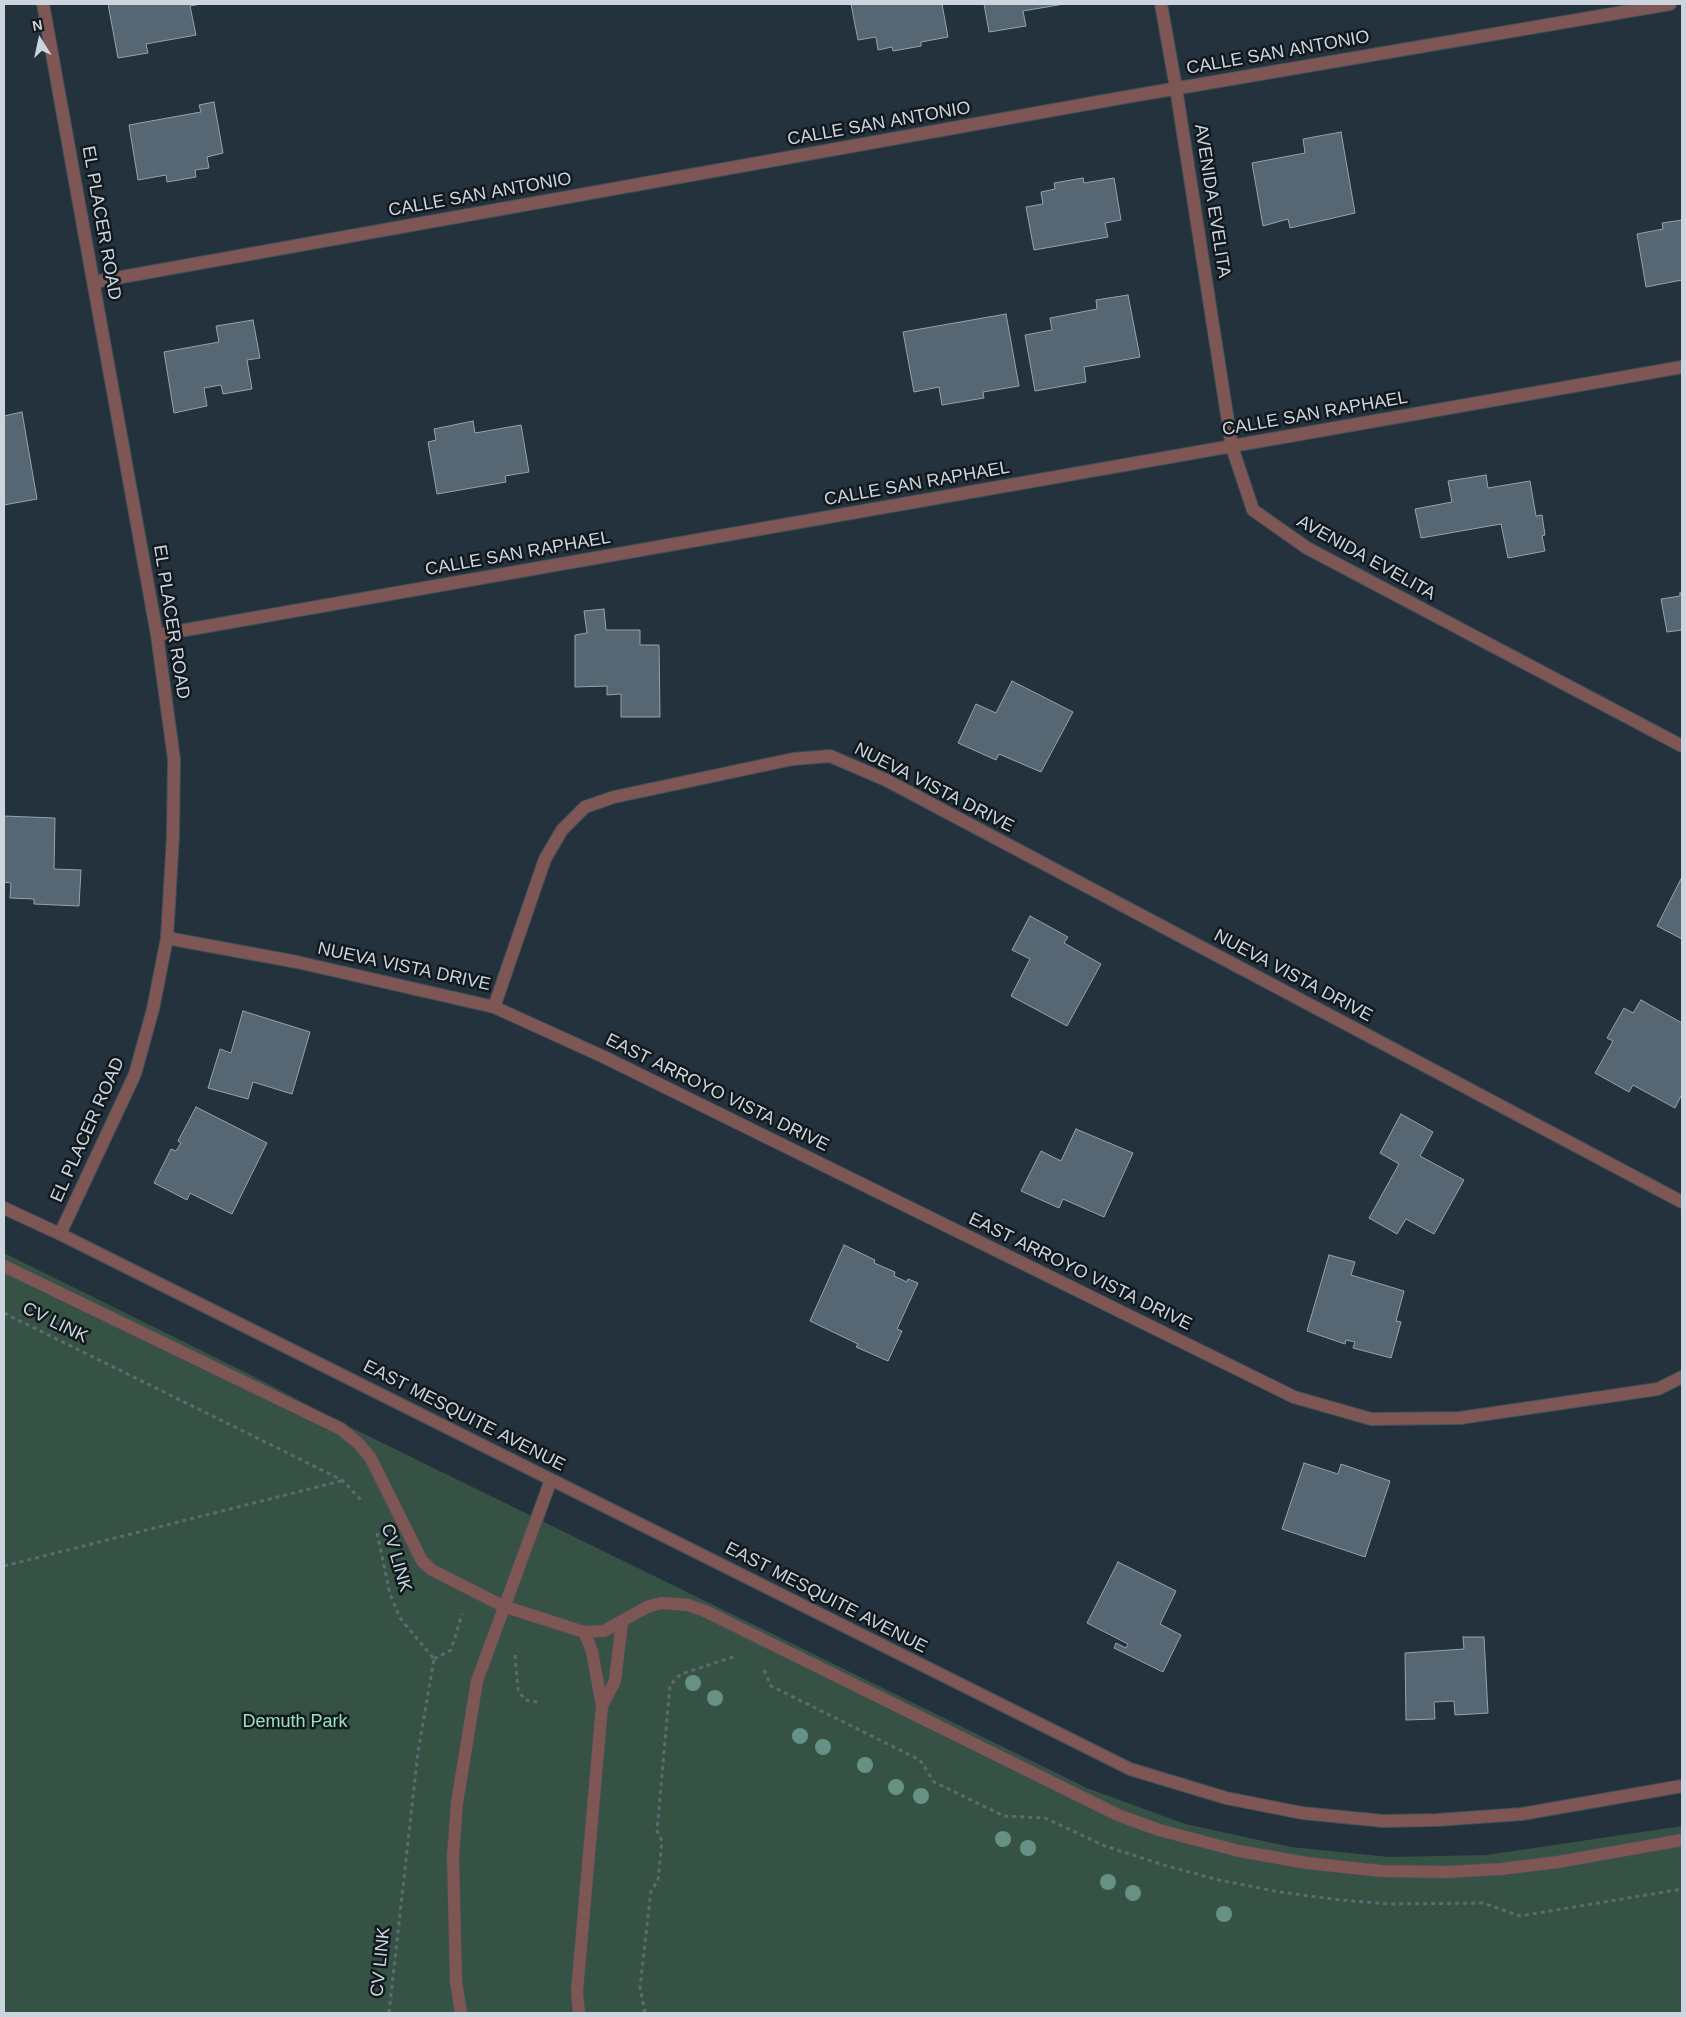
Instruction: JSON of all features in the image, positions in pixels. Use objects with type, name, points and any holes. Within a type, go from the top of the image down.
[{"type":"street","name":"EL PLACER ROAD","points":[[43,4],[157,635],[174,759],[173,836],[167,938],[153,1008],[135,1074],[60,1234]]},
{"type":"street","name":"AVENIDA EVELITA","points":[[1161,4],[1176,88],[1232,447],[1253,510],[1306,548],[1682,746]]},
{"type":"street","name":"CALLE SAN ANTONIO","points":[[94,282],[1176,88],[1670,4]]},
{"type":"street","name":"CALLE SAN RAPHAEL","points":[[157,635],[1682,367]]},
{"type":"street","name":"NUEVA VISTA DRIVE","points":[[167,938],[297,962],[494,1006],[545,859],[562,830],[585,807],[614,797],[793,759],[830,756],[886,780],[1682,1202]]},
{"type":"street","name":"EAST ARROYO VISTA DRIVE","points":[[494,1006],[613,1062],[1294,1397],[1371,1419],[1460,1418],[1658,1388],[1682,1377]]},
{"type":"street","name":"EAST MESQUITE AVENUE","points":[[4,1208],[60,1234],[1130,1769],[1226,1798],[1302,1813],[1383,1821],[1437,1820],[1522,1814],[1682,1786]]},
{"type":"street","points":[[4,1266],[341,1429],[358,1443],[370,1457],[422,1561],[432,1570],[503,1606],[584,1632],[604,1631],[647,1607],[661,1603],[688,1605],[706,1611],[1118,1815],[1159,1830],[1239,1851],[1307,1863],[1381,1871],[1447,1872],[1501,1869],[1558,1862],[1682,1840]]},
{"type":"street","points":[[461,2013],[456,1981],[452,1856],[457,1803],[477,1682],[503,1606],[551,1480]]},
{"type":"street","points":[[602,1706],[615,1681],[622,1622]]},
{"type":"street","points":[[579,2013],[577,1991],[602,1706],[592,1651],[584,1632]]},
{"type":"path","name":"CV LINK","points":[[4,1314],[342,1480],[359,1497],[363,1504]]},
{"type":"path","points":[[4,1566],[342,1480]]},
{"type":"path","name":"CV LINK","points":[[374,1527],[378,1534],[390,1594],[400,1618],[434,1659],[418,1752],[389,2013]]},
{"type":"path","points":[[434,1659],[451,1650],[462,1615],[470,1610]]},
{"type":"path","points":[[517,1647],[514,1662],[518,1690],[526,1700],[537,1702]]},
{"type":"path","points":[[644,2013],[640,1987],[651,1890],[658,1882],[662,1841],[656,1831],[670,1685],[681,1674],[734,1655],[742,1659]]},
{"type":"path","points":[[757,1666],[765,1670],[771,1686],[920,1760],[934,1782],[1004,1816],[1045,1818],[1104,1846],[1219,1880],[1280,1892],[1340,1900],[1390,1904],[1483,1903],[1520,1916],[1682,1889]]},
{"type":"green space","name":"Demuth Park","points":[[4,1253],[247,1373],[354,1429],[1087,1788],[1185,1824],[1291,1847],[1389,1857],[1487,1855],[1682,1826],[1682,2013],[4,2013]]},
{"type":"building","points":[[108,4],[201,4],[190,6],[196,35],[146,44],[148,53],[118,58]]},
{"type":"building","points":[[851,4],[942,4],[948,37],[921,42],[921,46],[893,51],[892,47],[878,50],[876,37],[858,40]]},
{"type":"building","points":[[984,4],[1064,4],[1023,11],[1026,26],[989,32]]},
{"type":"building","points":[[214,102],[223,153],[207,157],[209,168],[195,170],[196,177],[167,182],[166,175],[138,180],[129,125],[201,112],[199,105]]},
{"type":"building","points":[[1341,132],[1355,213],[1290,228],[1288,219],[1263,226],[1252,163],[1305,153],[1303,139]]},
{"type":"building","points":[[1083,178],[1084,183],[1114,178],[1121,220],[1105,223],[1108,237],[1034,250],[1026,207],[1043,204],[1041,192],[1055,189],[1054,183]]},
{"type":"building","points":[[1682,220],[1682,280],[1646,287],[1637,234],[1663,229],[1662,223]]},
{"type":"building","points":[[1128,295],[1140,357],[1084,367],[1086,382],[1035,391],[1025,335],[1052,330],[1050,318],[1097,309],[1096,300]]},
{"type":"building","points":[[1006,314],[1019,386],[983,392],[984,398],[942,405],[939,387],[914,392],[903,332]]},
{"type":"building","points":[[253,320],[260,358],[247,360],[252,389],[223,394],[221,385],[204,388],[207,406],[174,413],[164,352],[219,342],[216,326]]},
{"type":"building","points":[[22,412],[37,499],[4,505],[4,416]]},
{"type":"building","points":[[473,421],[475,433],[521,425],[529,472],[505,476],[506,482],[437,494],[428,442],[436,440],[434,429]]},
{"type":"building","points":[[1486,475],[1488,488],[1530,481],[1536,516],[1542,515],[1545,535],[1542,536],[1545,551],[1508,558],[1501,524],[1421,538],[1415,509],[1452,502],[1448,481]]},
{"type":"building","points":[[1680,593],[1682,593],[1682,630],[1667,632],[1661,599],[1680,596]]},
{"type":"building","points":[[604,609],[606,630],[640,630],[640,645],[659,645],[660,717],[621,717],[621,694],[607,695],[607,686],[575,687],[575,635],[587,633],[584,611]]},
{"type":"building","points":[[1012,681],[1073,712],[1041,772],[999,754],[996,760],[958,743],[976,704],[996,713]]},
{"type":"building","points":[[4,816],[55,818],[54,869],[81,870],[79,906],[34,904],[34,899],[10,898],[11,883],[4,882]]},
{"type":"building","points":[[1682,877],[1682,939],[1657,926]]},
{"type":"building","points":[[1030,916],[1068,937],[1064,943],[1101,964],[1067,1026],[1011,996],[1030,959],[1012,950]]},
{"type":"building","points":[[1641,1000],[1682,1023],[1682,1094],[1675,1108],[1633,1085],[1629,1092],[1595,1073],[1613,1041],[1607,1038],[1624,1008],[1633,1013]]},
{"type":"building","points":[[243,1011],[310,1032],[292,1094],[253,1082],[248,1099],[208,1088],[220,1049],[231,1053]]},
{"type":"building","points":[[196,1107],[267,1143],[232,1214],[190,1193],[187,1200],[154,1183],[171,1149],[176,1151],[181,1143],[178,1141]]},
{"type":"building","points":[[1401,1114],[1433,1132],[1420,1156],[1464,1180],[1434,1234],[1406,1219],[1397,1234],[1369,1218],[1399,1164],[1380,1153]]},
{"type":"building","points":[[1076,1129],[1133,1153],[1104,1217],[1063,1199],[1059,1208],[1021,1191],[1041,1151],[1061,1161]]},
{"type":"building","points":[[844,1245],[875,1260],[874,1263],[895,1272],[894,1276],[907,1282],[908,1279],[918,1283],[897,1329],[902,1331],[888,1361],[856,1347],[858,1344],[810,1321]]},
{"type":"building","points":[[1329,1255],[1355,1262],[1351,1275],[1404,1291],[1396,1321],[1401,1322],[1391,1358],[1353,1348],[1355,1342],[1346,1340],[1345,1344],[1307,1331]]},
{"type":"building","points":[[1304,1463],[1338,1474],[1341,1464],[1390,1481],[1365,1557],[1282,1529]]},
{"type":"building","points":[[1118,1562],[1176,1591],[1160,1624],[1181,1635],[1163,1672],[1114,1648],[1116,1643],[1126,1648],[1128,1644],[1087,1623]]},
{"type":"building","points":[[1463,1637],[1484,1637],[1488,1713],[1455,1715],[1454,1701],[1434,1702],[1435,1719],[1406,1720],[1405,1653],[1464,1649]]}]
